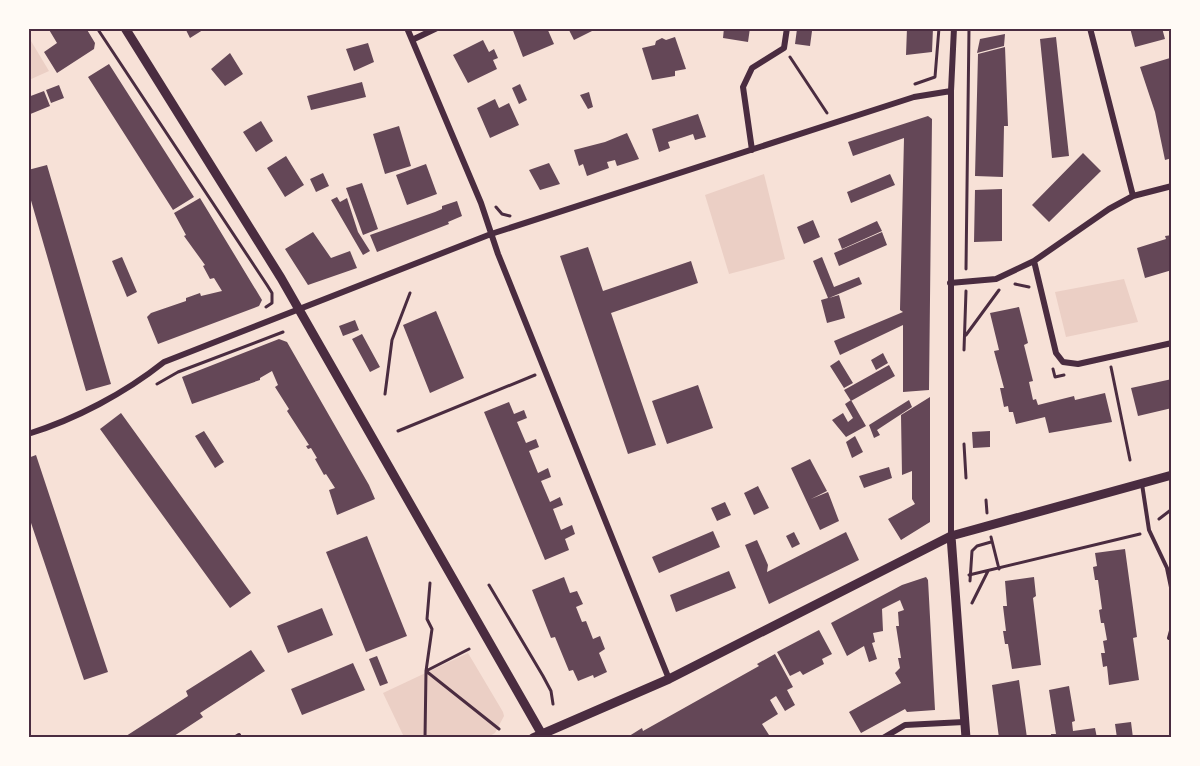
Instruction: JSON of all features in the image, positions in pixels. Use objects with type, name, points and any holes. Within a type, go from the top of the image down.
[{"type":"street","points":[[125,28],[299,310],[540,736],[669,679],[951,536],[1172,475]]},
{"type":"street","points":[[407,28],[482,204],[491,234],[669,679]]},
{"type":"street","points":[[412,40],[437,28]]},
{"type":"street","points":[[752,150],[743,87],[752,68],[784,48],[787,28]]},
{"type":"street","points":[[1090,28],[1133,196]]},
{"type":"street","points":[[957,29],[951,91],[951,536],[966,738]]},
{"type":"street","points":[[28,434],[54,426],[133,385],[164,362],[491,234],[914,97],[951,91]]},
{"type":"street","points":[[950,283],[996,279],[1034,261],[1109,209],[1133,196],[1172,186]]},
{"type":"street","points":[[1034,261],[1056,353],[1063,362],[1078,364],[1172,343]]},
{"type":"street","points":[[883,738],[905,725],[964,722]]},
{"type":"lane","points":[[1142,483],[1149,530],[1167,568],[1172,592]]},
{"type":"lane","points":[[1169,638],[1172,627]]},
{"type":"lane","points":[[234,738],[239,735],[240,738]]},
{"type":"path","points":[[97,28],[272,293],[272,303],[266,306]]},
{"type":"path","points":[[935,77],[939,28]]},
{"type":"path","points":[[964,357],[969,28]]},
{"type":"path","points":[[784,48],[827,113]]},
{"type":"path","points":[[965,337],[1001,287]]},
{"type":"path","points":[[385,394],[392,340],[410,293]]},
{"type":"path","points":[[151,387],[178,372],[283,332]]},
{"type":"path","points":[[1110,365],[1130,460]]},
{"type":"path","points":[[398,431],[535,375]]},
{"type":"path","points":[[964,443],[966,478]]},
{"type":"path","points":[[969,576],[1136,536],[1149,530],[1172,509]]},
{"type":"path","points":[[970,581],[972,551],[977,546],[992,542]]},
{"type":"path","points":[[972,603],[988,571]]},
{"type":"path","points":[[425,738],[426,671],[432,629],[427,619],[430,583]]},
{"type":"path","points":[[489,585],[547,684],[553,704]]},
{"type":"path","points":[[426,671],[469,649]]},
{"type":"path","points":[[426,671],[499,729]]},
{"type":"shaded area","points":[[28,36],[49,71],[29,80],[28,80]]},
{"type":"shaded area","points":[[764,174],[785,259],[729,274],[705,195]]},
{"type":"shaded area","points":[[1124,279],[1138,322],[1066,337],[1055,292]]},
{"type":"shaded area","points":[[468,653],[503,712],[504,716],[495,733],[488,737],[404,737],[383,693]]},
{"type":"building","points":[[48,28],[73,28],[75,31],[86,28],[95,43],[94,49],[57,73],[44,52],[57,43]]},
{"type":"building","points":[[185,28],[206,28],[190,38]]},
{"type":"building","points":[[512,28],[547,28],[554,44],[523,57]]},
{"type":"building","points":[[568,28],[598,28],[574,40]]},
{"type":"building","points":[[724,28],[750,28],[748,42],[723,38]]},
{"type":"building","points":[[907,28],[933,28],[932,52],[906,55]]},
{"type":"building","points":[[1130,28],[1162,28],[1165,39],[1135,47]]},
{"type":"building","points":[[797,29],[812,31],[810,46],[795,44]]},
{"type":"building","points":[[1005,34],[1004,46],[977,53],[980,39]]},
{"type":"building","points":[[675,37],[686,69],[675,71],[675,76],[652,80],[642,48],[655,45],[656,41],[662,38],[666,40]]},
{"type":"building","points":[[1056,37],[1069,156],[1052,158],[1040,39]]},
{"type":"building","points":[[483,40],[489,52],[494,49],[498,58],[493,60],[497,69],[468,83],[453,55]]},
{"type":"building","points":[[368,43],[374,62],[354,71],[346,49]]},
{"type":"building","points":[[1005,47],[1008,126],[1004,126],[1003,177],[975,176],[978,54]]},
{"type":"building","points":[[230,53],[243,74],[225,86],[211,69]]},
{"type":"building","points":[[1170,58],[1172,158],[1165,160],[1155,112],[1140,67]]},
{"type":"building","points":[[109,64],[194,197],[173,210],[88,77]]},
{"type":"building","points":[[362,82],[366,97],[311,110],[307,96]]},
{"type":"building","points":[[520,84],[527,100],[519,104],[512,88]]},
{"type":"building","points":[[59,85],[64,98],[51,103],[46,90]]},
{"type":"building","points":[[44,91],[50,106],[28,115],[28,97]]},
{"type":"building","points":[[589,92],[593,107],[588,109],[580,95]]},
{"type":"building","points":[[495,99],[499,108],[509,103],[519,125],[490,138],[477,108]]},
{"type":"building","points":[[698,114],[706,137],[695,140],[693,134],[668,142],[670,148],[659,152],[652,129]]},
{"type":"building","points":[[928,116],[932,119],[929,390],[903,392],[903,325],[840,355],[834,341],[903,312],[900,310],[904,138],[853,156],[848,142]]},
{"type":"building","points":[[261,121],[273,141],[256,152],[243,132]]},
{"type":"building","points":[[399,126],[411,166],[385,174],[373,134]]},
{"type":"building","points":[[627,133],[639,159],[617,166],[615,160],[607,162],[609,168],[587,176],[583,164],[579,166],[574,150],[605,142]]},
{"type":"building","points":[[1083,153],[1101,171],[1049,222],[1032,205]]},
{"type":"building","points":[[286,156],[304,185],[285,197],[267,168]]},
{"type":"building","points":[[549,163],[560,184],[540,190],[529,170]]},
{"type":"building","points":[[426,164],[437,194],[407,205],[396,175]]},
{"type":"building","points":[[47,165],[111,384],[86,391],[28,190],[28,170]]},
{"type":"building","points":[[323,173],[329,186],[316,192],[310,179]]},
{"type":"building","points":[[890,174],[895,185],[851,203],[847,192]]},
{"type":"building","points":[[362,183],[378,229],[363,235],[346,188]]},
{"type":"building","points":[[1002,189],[1002,241],[974,242],[975,190]]},
{"type":"building","points":[[337,197],[340,202],[347,198],[358,232],[370,251],[363,255],[331,200]]},
{"type":"building","points":[[200,198],[262,300],[259,306],[158,344],[147,317],[151,313],[186,301],[186,298],[200,293],[201,296],[222,291],[214,278],[210,279],[203,266],[205,265],[184,236],[186,235],[174,213]]},
{"type":"building","points":[[457,201],[462,216],[448,222],[449,224],[377,252],[370,235],[435,212],[442,209],[442,206]]},
{"type":"building","points":[[813,220],[820,237],[804,244],[797,227]]},
{"type":"building","points":[[877,221],[882,231],[842,249],[838,239]]},
{"type":"building","points":[[313,232],[331,258],[350,251],[357,268],[308,285],[285,249]]},
{"type":"building","points":[[882,232],[887,245],[839,266],[834,253]]},
{"type":"building","points":[[1172,235],[1172,270],[1145,278],[1137,248]]},
{"type":"building","points":[[588,247],[603,291],[691,261],[698,283],[611,313],[656,445],[628,454],[560,256]]},
{"type":"building","points":[[122,257],[137,292],[127,297],[112,261]]},
{"type":"building","points":[[822,257],[834,287],[859,277],[862,284],[829,298],[839,295],[845,318],[827,323],[821,300],[828,298],[813,261]]},
{"type":"building","points":[[1019,307],[1028,343],[1024,345],[1033,381],[1029,382],[1033,400],[1036,399],[1038,405],[1074,396],[1075,400],[1105,393],[1112,422],[1049,433],[1045,417],[1016,424],[1013,412],[1009,412],[1008,406],[1004,407],[1000,388],[1004,388],[994,351],[999,350],[990,313]]},
{"type":"building","points":[[436,311],[464,378],[430,393],[403,325]]},
{"type":"building","points":[[355,320],[359,330],[343,336],[339,326]]},
{"type":"building","points":[[362,334],[380,367],[370,372],[352,339]]},
{"type":"building","points":[[279,339],[287,342],[375,499],[337,515],[329,490],[335,488],[326,474],[324,475],[315,459],[317,458],[311,448],[308,449],[306,446],[309,445],[287,411],[289,409],[275,387],[278,385],[272,371],[260,380],[192,404],[182,377]]},
{"type":"building","points":[[883,353],[888,363],[876,370],[871,360]]},
{"type":"building","points":[[839,360],[853,383],[844,388],[830,366]]},
{"type":"building","points":[[889,365],[895,376],[851,401],[844,390]]},
{"type":"building","points":[[1172,379],[1172,408],[1138,416],[1131,388]]},
{"type":"building","points":[[698,385],[713,428],[667,444],[652,401]]},
{"type":"building","points":[[930,397],[930,522],[901,540],[888,519],[915,504],[912,499],[912,471],[902,475],[901,415]]},
{"type":"building","points":[[851,400],[866,426],[846,437],[832,420],[843,413],[848,422],[853,418],[845,404]]},
{"type":"building","points":[[909,400],[912,407],[877,430],[880,435],[874,438],[869,425]]},
{"type":"building","points":[[509,402],[514,414],[524,410],[527,418],[517,422],[526,443],[536,439],[539,447],[529,451],[538,473],[548,468],[551,477],[541,481],[550,502],[560,497],[563,505],[553,509],[561,530],[572,525],[575,534],[565,539],[569,550],[545,560],[484,412]]},
{"type":"building","points":[[121,413],[251,593],[230,608],[100,429]]},
{"type":"building","points":[[204,431],[224,462],[215,468],[195,436]]},
{"type":"building","points":[[990,431],[990,447],[973,448],[972,432]]},
{"type":"building","points":[[855,436],[863,452],[852,458],[846,442]]},
{"type":"building","points":[[36,455],[108,672],[84,680],[28,514],[28,458]]},
{"type":"building","points":[[810,459],[827,491],[811,499],[828,492],[839,521],[820,530],[791,468]]},
{"type":"building","points":[[889,467],[892,478],[864,488],[859,476]]},
{"type":"building","points":[[758,486],[769,508],[754,515],[744,493]]},
{"type":"building","points":[[725,502],[731,515],[717,521],[711,508]]},
{"type":"building","points":[[713,531],[720,547],[659,573],[652,557]]},
{"type":"building","points":[[794,532],[800,544],[792,548],[786,536]]},
{"type":"building","points":[[846,532],[859,560],[769,604],[745,545],[757,540],[768,565],[767,572]]},
{"type":"building","points":[[367,536],[407,636],[366,652],[326,552]]},
{"type":"building","points":[[1125,549],[1137,637],[1133,638],[1139,680],[1109,685],[1107,666],[1103,667],[1101,653],[1105,653],[1103,641],[1107,640],[1104,623],[1101,623],[1099,610],[1102,609],[1098,580],[1095,580],[1093,567],[1097,566],[1095,553]]},
{"type":"building","points":[[729,571],[736,588],[676,612],[670,595]]},
{"type":"building","points":[[564,577],[570,593],[577,591],[583,604],[576,607],[582,622],[586,621],[593,639],[600,636],[605,649],[599,653],[607,672],[594,678],[593,675],[578,681],[573,670],[569,671],[555,637],[551,638],[532,590]]},
{"type":"building","points":[[926,577],[935,710],[907,712],[905,709],[861,733],[849,712],[901,683],[895,673],[900,668],[898,658],[901,658],[896,626],[899,626],[898,612],[904,610],[900,600],[882,609],[883,631],[873,633],[875,642],[872,643],[877,659],[869,662],[864,646],[847,656],[831,623],[902,585]]},
{"type":"building","points":[[1034,577],[1036,596],[1033,598],[1041,665],[1012,669],[1008,644],[1005,644],[1003,631],[1006,631],[1003,606],[1007,606],[1005,581]]},
{"type":"building","points":[[322,608],[333,635],[288,653],[277,626]]},
{"type":"building","points":[[819,630],[832,654],[822,659],[824,664],[803,675],[800,671],[790,676],[777,652]]},
{"type":"building","points":[[251,650],[265,671],[200,713],[203,717],[171,738],[123,738],[188,696],[186,691]]},
{"type":"building","points":[[775,654],[793,687],[787,690],[795,705],[785,711],[776,696],[770,700],[778,714],[762,724],[769,735],[764,738],[626,738],[642,728],[643,731],[759,666],[757,664]]},
{"type":"building","points":[[377,656],[388,683],[380,686],[369,659]]},
{"type":"building","points":[[353,663],[365,690],[302,715],[291,689]]},
{"type":"building","points":[[1019,680],[1027,738],[999,738],[992,685]]},
{"type":"building","points":[[1069,686],[1075,721],[1072,722],[1073,731],[1095,728],[1097,738],[1051,738],[1051,734],[1056,734],[1049,690]]},
{"type":"building","points":[[1131,722],[1133,738],[1117,738],[1115,724]]}]
